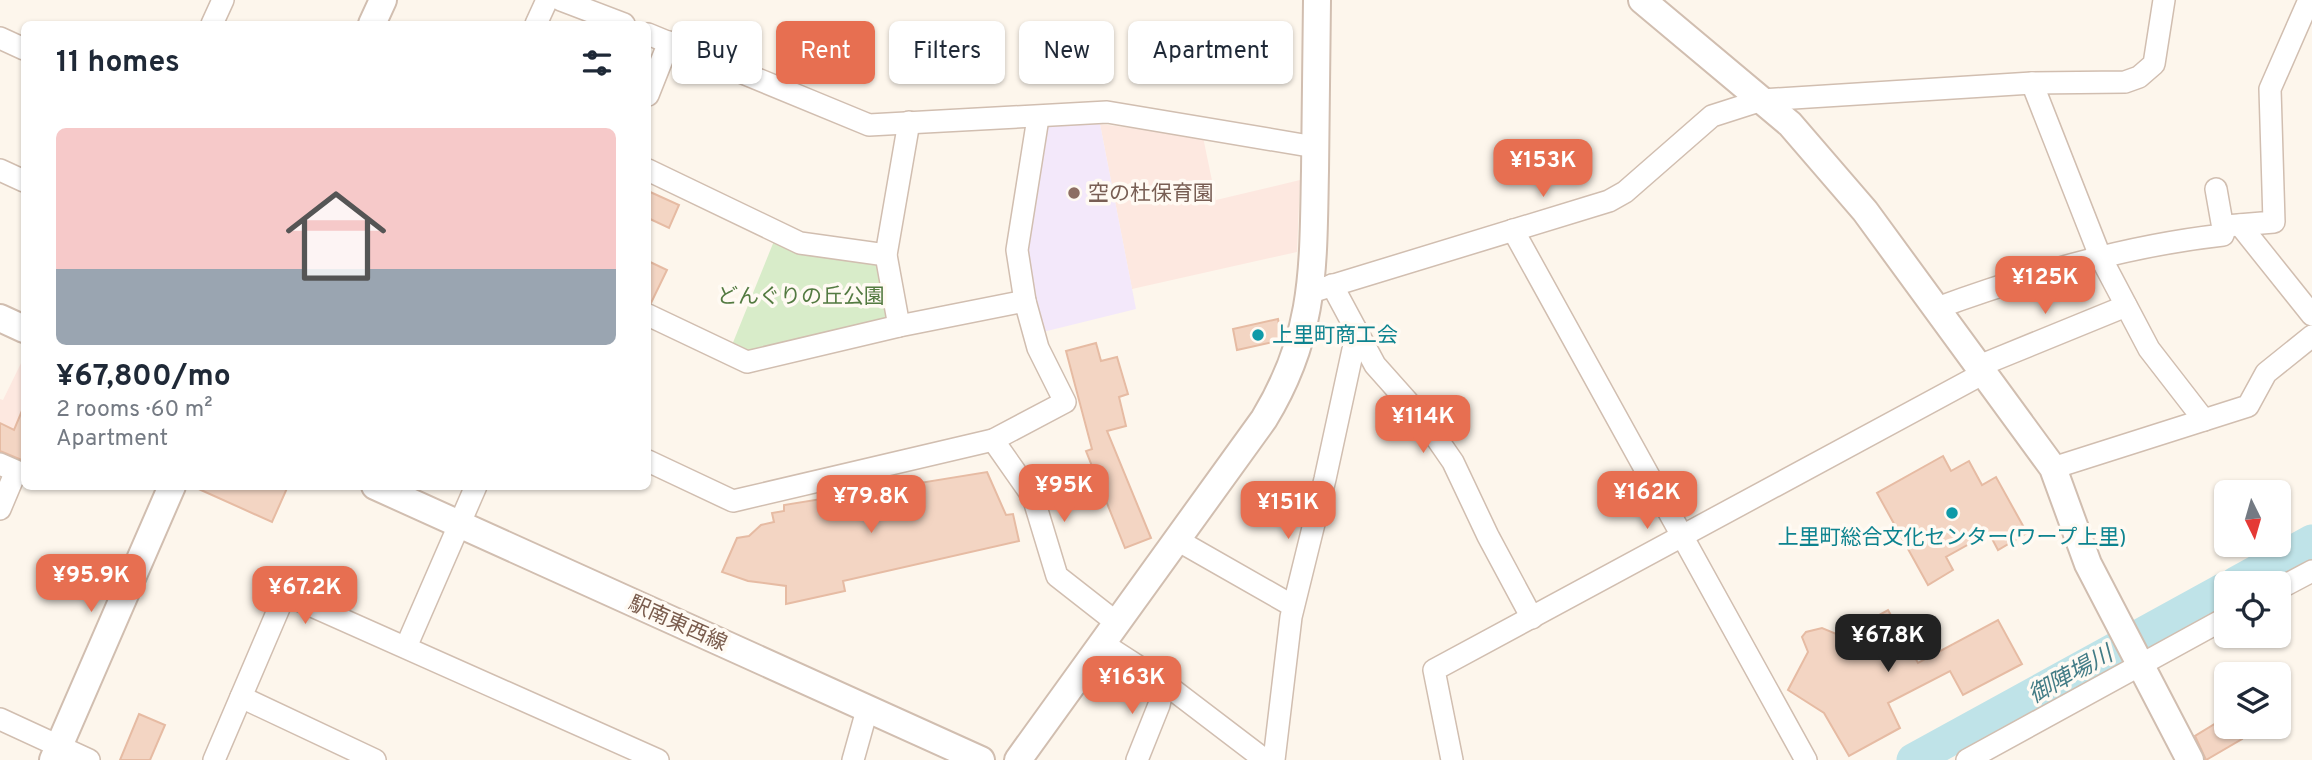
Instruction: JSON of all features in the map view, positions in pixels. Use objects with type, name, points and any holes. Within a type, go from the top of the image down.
[{"type":"street","points":[[213,21],[223,0]]},
{"type":"street","points":[[373,21],[383,0]]},
{"type":"street","points":[[537,21],[547,0]]},
{"type":"street","points":[[561,0],[616,21]]},
{"type":"street","points":[[1018,760],[1179,541],[1281,391],[1294,363],[1322,288],[1315,147],[1317,0]]},
{"type":"street","points":[[1642,0],[1661,19],[1790,124],[1859,203],[2053,468],[2088,564],[2190,760]]},
{"type":"street","points":[[1322,288],[1609,201],[1625,192],[1712,116],[1762,100],[2032,83],[2125,82],[2139,77],[2154,64],[2164,0]]},
{"type":"street","points":[[2216,189],[2222,223],[2233,226],[2274,222],[2270,89],[2309,0]]},
{"type":"street","points":[[651,34],[869,125],[1038,118],[1107,112],[1315,147]]},
{"type":"street","points":[[0,38],[21,48]]},
{"type":"street","points":[[651,87],[669,42]]},
{"type":"street","points":[[2032,83],[2100,256],[2149,349],[2204,419]]},
{"type":"street","points":[[651,462],[733,501],[993,440],[1065,402],[1038,348],[1025,301],[1017,250],[1038,118]]},
{"type":"street","points":[[899,326],[886,255],[909,122]]},
{"type":"street","points":[[651,171],[800,243],[886,255]]},
{"type":"street","points":[[1937,308],[2040,271],[2100,256],[2173,244],[2178,240],[2223,235],[2233,226]]},
{"type":"street","points":[[2233,226],[2312,315]]},
{"type":"street","points":[[1513,230],[1805,760]]},
{"type":"street","points":[[1322,288],[1357,331],[1375,365],[1423,421],[1453,462],[1488,536],[1532,618]]},
{"type":"street","points":[[651,315],[747,362],[899,326],[1025,301]]},
{"type":"street","points":[[1452,760],[1434,670],[1681,537],[1981,369],[2126,306]]},
{"type":"street","points":[[0,318],[21,328]]},
{"type":"street","points":[[1274,760],[1293,606],[1325,479],[1357,331]]},
{"type":"street","points":[[2053,468],[2248,406],[2266,373],[2312,336]]},
{"type":"street","points":[[993,440],[1033,497],[1057,576],[1110,634],[1164,683],[1265,760]]},
{"type":"street","points":[[0,464],[16,471],[0,509]]},
{"type":"street","points":[[56,753],[170,490]]},
{"type":"street","name":"駅南東西線","points":[[384,490],[981,760]]},
{"type":"street","points":[[406,648],[474,490]]},
{"type":"street","points":[[1179,541],[1293,606]]},
{"type":"street","points":[[2291,582],[2312,570]]},
{"type":"street","points":[[214,760],[285,594],[658,760]]},
{"type":"street","points":[[1967,760],[2214,625]]},
{"type":"street","points":[[1138,760],[1159,705],[1164,683]]},
{"type":"street","points":[[241,697],[375,760]]},
{"type":"street","points":[[853,760],[867,710]]},
{"type":"street","points":[[0,719],[56,753],[89,760]]},
{"type":"shaded area","points":[[1100,124],[1203,137],[1216,200],[1300,180],[1297,252],[1132,289]]},
{"type":"shaded area","name":"空の杜保育園","points":[[1100,124],[1136,309],[1043,332],[1024,255],[1044,131],[1051,125]]},
{"type":"shaded area","points":[[21,363],[21,463],[0,453],[0,399],[3,400]]},
{"type":"green space","name":"どんぐりの丘公園","points":[[774,241],[880,262],[893,315],[886,324],[748,353],[732,345]]},
{"type":"building","points":[[651,192],[679,205],[669,228],[651,219]]},
{"type":"building","points":[[651,262],[667,270],[651,303]]},
{"type":"building","name":"上里町商工会","points":[[1278,319],[1282,340],[1237,350],[1233,329]]},
{"type":"building","points":[[1096,343],[1101,361],[1117,357],[1128,394],[1119,397],[1126,426],[1107,431],[1151,538],[1125,548],[1086,451],[1092,449],[1066,351]]},
{"type":"building","points":[[21,413],[21,460],[0,451],[0,423],[14,430]]},
{"type":"building","name":"上里町総合文化センター(ワープ上里)","points":[[1943,456],[1951,471],[1969,461],[1982,485],[1996,477],[2027,533],[1998,550],[1989,533],[1946,557],[1953,570],[1928,585],[1877,493]]},
{"type":"building","points":[[987,472],[1006,515],[1013,514],[1019,541],[843,581],[845,591],[786,604],[786,586],[748,581],[722,572],[737,538],[749,536],[761,525],[774,522],[772,513],[784,511],[784,505]]},
{"type":"building","points":[[201,490],[286,490],[272,522]]},
{"type":"building","points":[[1888,610],[1918,663],[1998,620],[2022,664],[1963,695],[1950,671],[1888,703],[1900,728],[1849,756],[1824,713],[1788,690],[1808,652],[1802,637],[1806,632],[1822,628],[1841,636]]},
{"type":"building","points":[[139,714],[165,725],[150,760],[120,760]]},
{"type":"building","points":[[2214,724],[2214,739],[2242,739],[2206,760],[2195,736]]},
{"type":"waterway","name":"御陣場川","points":[[2258,571],[2312,541]]},
{"type":"waterway","name":"御陣場川","points":[[1913,760],[2214,595]]},
{"type":"place","name":"空の杜保育園","points":[[1074,193]]},
{"type":"place","name":"上里町商工会","points":[[1258,335]]},
{"type":"place","name":"上里町総合文化センター(ワープ上里)","points":[[1952,513]]}]
